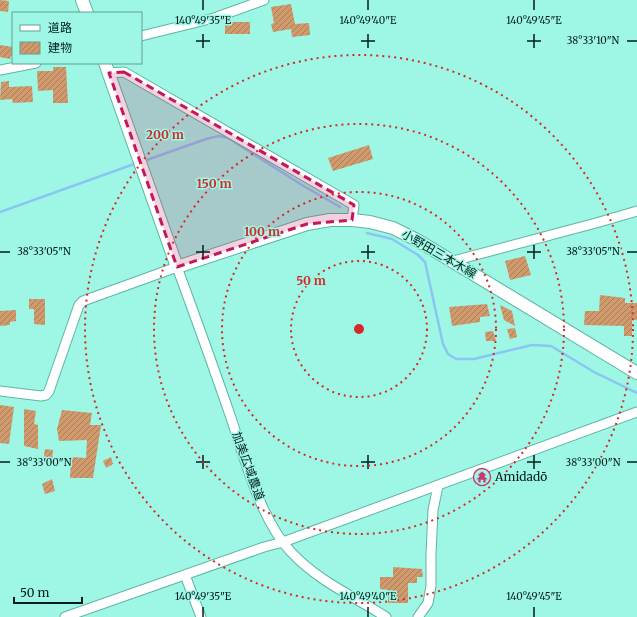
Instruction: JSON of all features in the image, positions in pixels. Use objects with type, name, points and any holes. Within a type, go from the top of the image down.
[{"type":"main road","points":[[82,0],[87,12]]},
{"type":"main road","points":[[107,68],[177,267]]},
{"type":"main road","name":"小野田三本木線","points":[[177,267],[307,224],[330,220],[370,222],[393,228],[417,240],[637,373]]},
{"type":"street","points":[[142,36],[214,18],[264,0]]},
{"type":"street","points":[[0,70],[31,64]]},
{"type":"street","points":[[107,68],[124,72],[354,205],[352,220]]},
{"type":"street","points":[[453,261],[637,211]]},
{"type":"street","points":[[0,391],[41,396],[46,395],[49,391],[79,305],[83,302],[177,267]]},
{"type":"street","name":"加美広域農道","points":[[177,267],[256,491],[273,527],[283,542],[306,567],[329,584],[386,617]]},
{"type":"street","points":[[65,617],[283,542],[637,412]]},
{"type":"street","points":[[418,617],[428,603],[429,597],[433,510],[438,486]]},
{"type":"street","points":[[185,575],[201,617]]},
{"type":"highlighted area","points":[[124,72],[354,205],[352,220],[307,224],[177,267],[109,73]]},
{"type":"building","points":[[0,0],[9,1],[8,12],[0,11]]},
{"type":"building","points":[[291,4],[295,24],[309,23],[310,35],[292,37],[291,29],[273,32],[271,24],[274,23],[271,7]]},
{"type":"building","points":[[225,22],[250,22],[250,34],[225,34]]},
{"type":"building","points":[[0,45],[12,47],[12,56],[10,59],[0,57]]},
{"type":"building","points":[[53,67],[66,67],[68,103],[53,103],[53,90],[38,91],[37,71],[53,71]]},
{"type":"building","points":[[9,81],[9,87],[32,86],[33,102],[13,103],[12,99],[0,100],[1,82]]},
{"type":"building","points":[[369,145],[373,159],[333,171],[328,158]]},
{"type":"building","points":[[525,256],[531,275],[510,280],[505,261]]},
{"type":"building","points":[[600,295],[625,298],[625,303],[637,303],[637,320],[632,319],[632,336],[624,336],[624,326],[584,325],[585,311],[599,311]]},
{"type":"building","points":[[29,299],[45,299],[45,325],[34,324],[34,309],[29,309]]},
{"type":"building","points":[[487,304],[490,316],[480,317],[480,322],[452,326],[449,307]]},
{"type":"building","points":[[500,305],[512,311],[515,326],[504,320]]},
{"type":"building","points":[[16,310],[16,321],[10,322],[10,325],[0,326],[0,311]]},
{"type":"building","points":[[515,328],[517,337],[510,339],[507,329]]},
{"type":"building","points":[[493,331],[496,341],[486,341],[485,332]]},
{"type":"building","points":[[0,405],[14,407],[9,444],[0,443]]},
{"type":"building","points":[[24,409],[36,411],[34,424],[38,425],[38,449],[24,446]]},
{"type":"building","points":[[62,410],[92,413],[90,425],[101,425],[93,478],[70,478],[71,457],[86,458],[87,440],[59,441],[57,429]]},
{"type":"building","points":[[45,449],[53,450],[52,462],[43,462]]},
{"type":"building","points":[[111,457],[113,464],[106,468],[103,461]]},
{"type":"building","points":[[52,479],[55,491],[45,494],[42,484]]},
{"type":"building","points":[[393,567],[422,569],[423,577],[417,577],[417,583],[408,583],[408,603],[388,603],[388,590],[380,589],[380,577],[393,577]]},
{"type":"waterway","points":[[144,161],[206,139],[219,136],[228,138],[302,185],[340,207]]},
{"type":"waterway","points":[[0,212],[137,163]]},
{"type":"waterway","points":[[367,233],[392,239],[418,255],[425,262],[443,344],[448,354],[456,359],[474,359],[532,345],[551,346],[594,372],[637,393]]},
{"type":"place","name":"Amidadō","points":[[482,477]]}]
